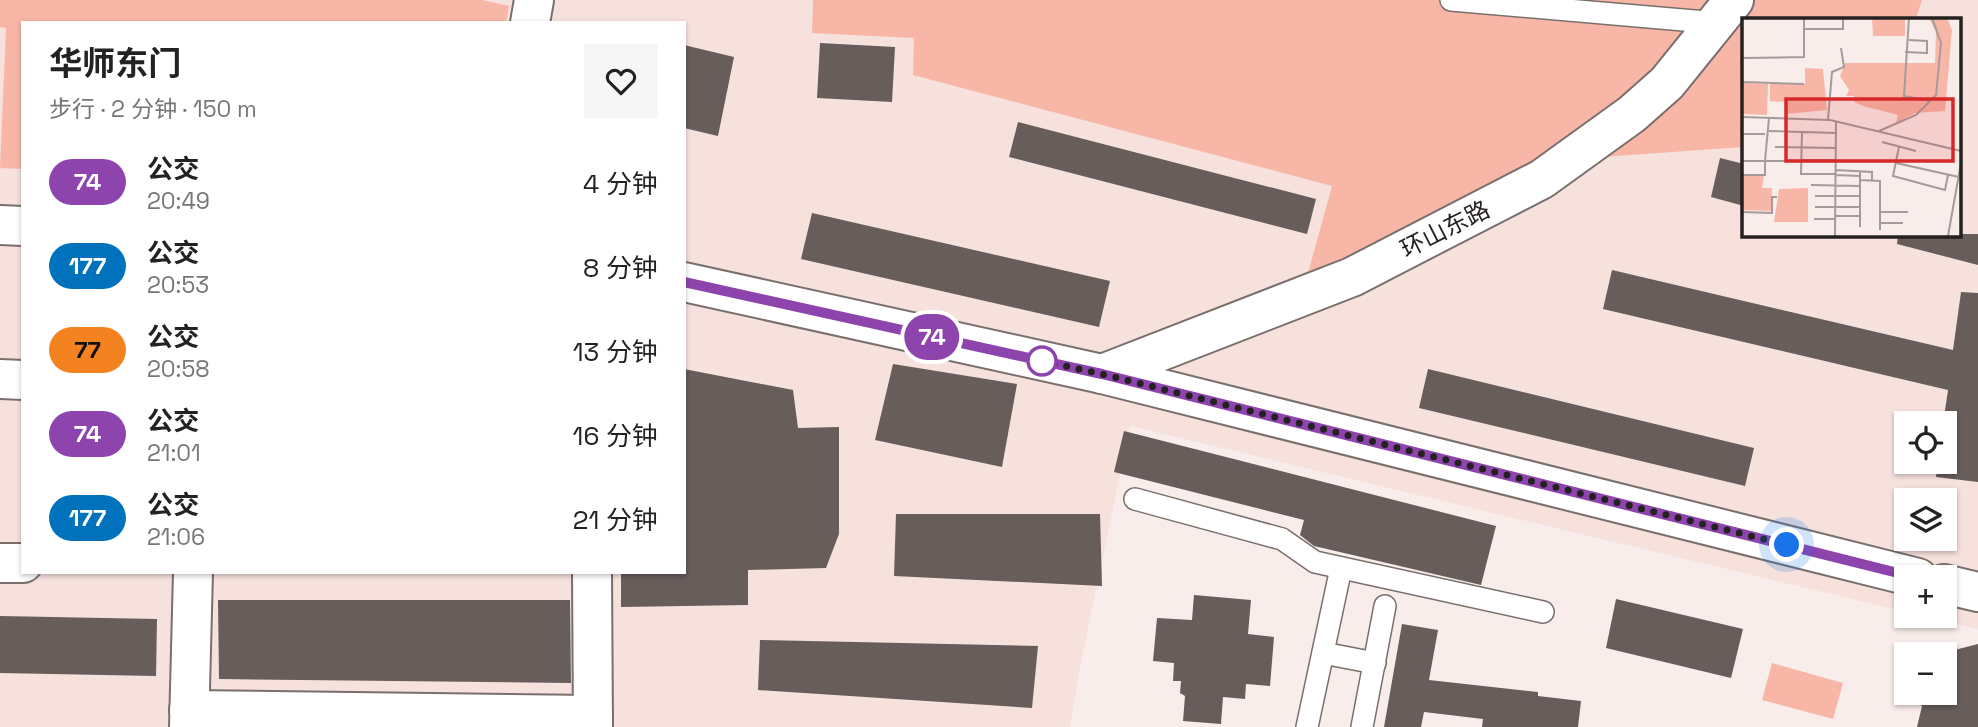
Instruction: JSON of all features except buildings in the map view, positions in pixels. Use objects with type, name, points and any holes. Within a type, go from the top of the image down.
[{"type":"street","points":[[530,21],[534,0]]},
{"type":"street","name":"环山东路","points":[[1102,374],[1352,276],[1542,179],[1650,99],[1667,83],[1726,11]]},
{"type":"street","points":[[0,225],[21,226]]},
{"type":"street","points":[[686,282],[1102,374],[1894,572]]},
{"type":"street","points":[[0,379],[21,380]]},
{"type":"street","points":[[0,563],[21,564]]},
{"type":"street","points":[[193,574],[189,718],[593,721],[592,574]]},
{"type":"street","points":[[1957,587],[1978,592]]},
{"type":"lane","points":[[1451,0],[1726,11]]},
{"type":"lane","points":[[1135,499],[1282,538],[1315,562],[1543,612]]},
{"type":"lane","points":[[1307,727],[1341,568]]},
{"type":"lane","points":[[1362,727],[1385,606]]},
{"type":"lane","points":[[1323,653],[1375,663]]},
{"type":"shaded area","points":[[0,0],[1978,0],[1978,629],[1957,624],[1957,565],[1894,565],[1894,609],[1130,426],[1070,727],[0,727]]},
{"type":"shaded area","points":[[0,0],[482,0],[509,6],[506,21],[21,21],[21,169],[0,168],[6,28],[0,27]]},
{"type":"shaded area","points":[[813,0],[1922,0],[1916,18],[1742,18],[1742,147],[1531,162],[1349,267],[1305,284],[1332,186],[913,75],[914,38],[812,33]]},
{"type":"shaded area","points":[[1772,663],[1843,683],[1833,719],[1762,700]]},
{"type":"bus line","name":"74","points":[[686,282],[1102,374],[1894,572]]},
{"type":"route","points":[[1042,361],[1787,545]]}]
